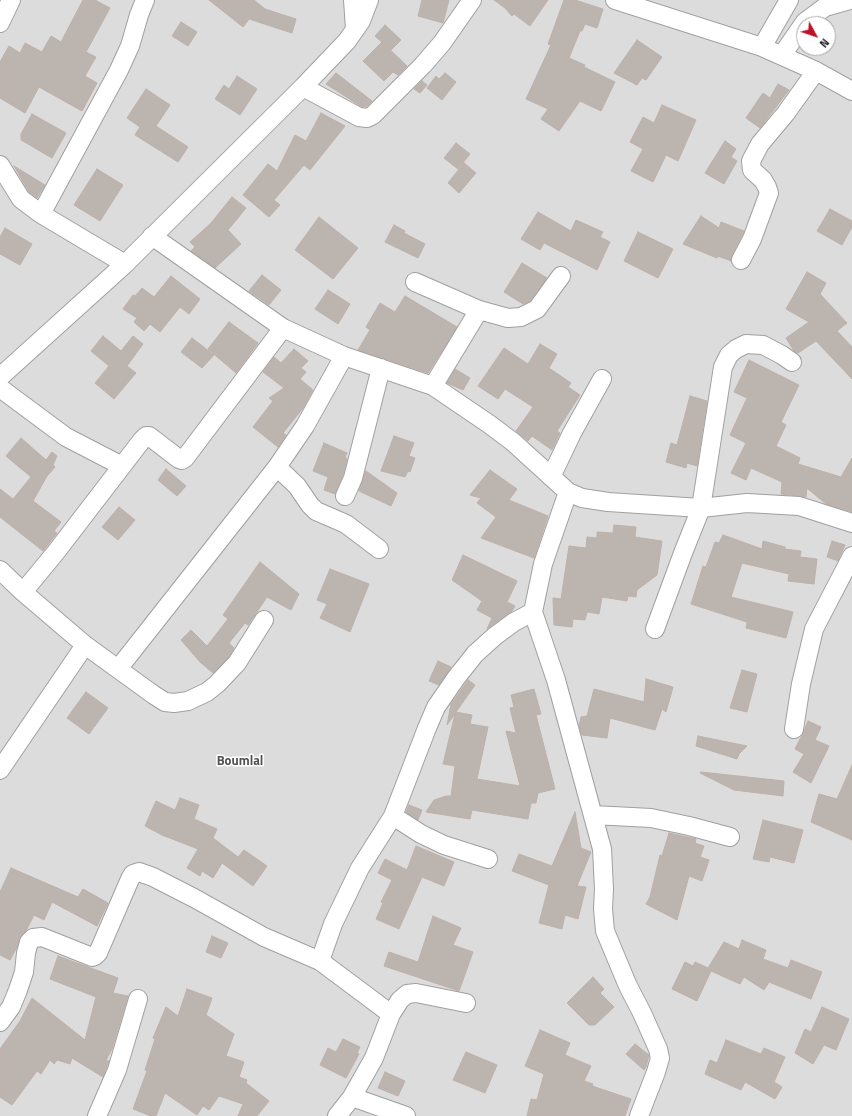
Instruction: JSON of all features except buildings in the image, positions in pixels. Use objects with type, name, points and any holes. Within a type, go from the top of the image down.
[{"type":"street","points":[[0,23],[11,0]]},
{"type":"street","points":[[41,214],[119,70],[130,46],[145,0]]},
{"type":"street","points":[[353,0],[355,29]]},
{"type":"street","points":[[0,377],[125,264],[303,87],[347,41],[361,21],[369,0]]},
{"type":"street","points":[[303,87],[359,117],[366,118],[373,116],[423,65],[442,43],[472,0]]},
{"type":"street","points":[[615,0],[762,47],[816,70],[852,91]]},
{"type":"street","points":[[762,47],[789,0]]},
{"type":"street","points":[[782,55],[805,22],[825,7],[850,0]]},
{"type":"street","points":[[741,260],[752,239],[768,193],[767,187],[763,180],[752,170],[751,161],[760,144],[786,113],[816,70]]},
{"type":"street","points":[[0,166],[21,199],[41,214],[125,264]]},
{"type":"street","points":[[152,236],[283,328],[344,356],[433,386],[489,424],[512,442],[568,492],[582,498],[608,502],[701,508],[747,503],[799,506],[852,523]]},
{"type":"street","points":[[415,282],[479,310],[508,318],[521,317],[537,309],[561,276]]},
{"type":"street","points":[[433,386],[479,310]]},
{"type":"street","points":[[23,592],[142,440],[146,436],[152,438],[179,459],[182,460],[185,458],[283,328]]},
{"type":"street","points":[[655,629],[701,508],[723,367],[729,355],[736,349],[746,344],[763,345],[782,354],[792,362]]},
{"type":"street","points":[[118,669],[277,467],[305,426],[344,356]]},
{"type":"street","points":[[345,496],[353,478],[381,368]]},
{"type":"street","points":[[551,477],[572,433],[602,379]]},
{"type":"street","points":[[0,388],[66,437],[122,466]]},
{"type":"street","points":[[277,467],[297,486],[316,511],[346,524],[379,549]]},
{"type":"street","points":[[568,492],[543,564],[533,612],[556,680],[602,849],[604,889],[602,909],[606,930],[628,986],[658,1049],[660,1058],[639,1116]]},
{"type":"street","points":[[794,729],[801,684],[814,630],[852,556]]},
{"type":"street","points":[[0,570],[23,592],[85,645],[165,702],[174,703],[188,701],[207,692],[217,684],[237,663],[264,620]]},
{"type":"street","points":[[320,961],[332,924],[360,868],[393,816],[436,707],[452,683],[475,654],[495,636],[514,622],[533,612]]},
{"type":"street","points":[[0,770],[85,645]]},
{"type":"street","points":[[593,815],[651,818],[690,826],[730,837]]},
{"type":"street","points":[[393,816],[421,834],[444,845],[488,859]]},
{"type":"street","points":[[2,1016],[11,1007],[18,990],[24,972],[26,952],[29,942],[33,938],[42,938],[92,957],[95,956],[98,953],[130,879],[133,874],[139,872],[154,877],[264,937],[320,961],[391,1014]]},
{"type":"street","points":[[337,1116],[352,1097],[374,1058],[391,1014],[400,1000],[407,994],[416,993],[466,1003]]},
{"type":"street","points":[[97,1116],[117,1070],[138,999]]},
{"type":"street","points":[[352,1097],[406,1116]]},
{"type":"shaded area","points":[[0,0],[852,0],[852,1116],[0,1116]]},
{"type":"district","name":"Boumlal","points":[[240,762]]}]
